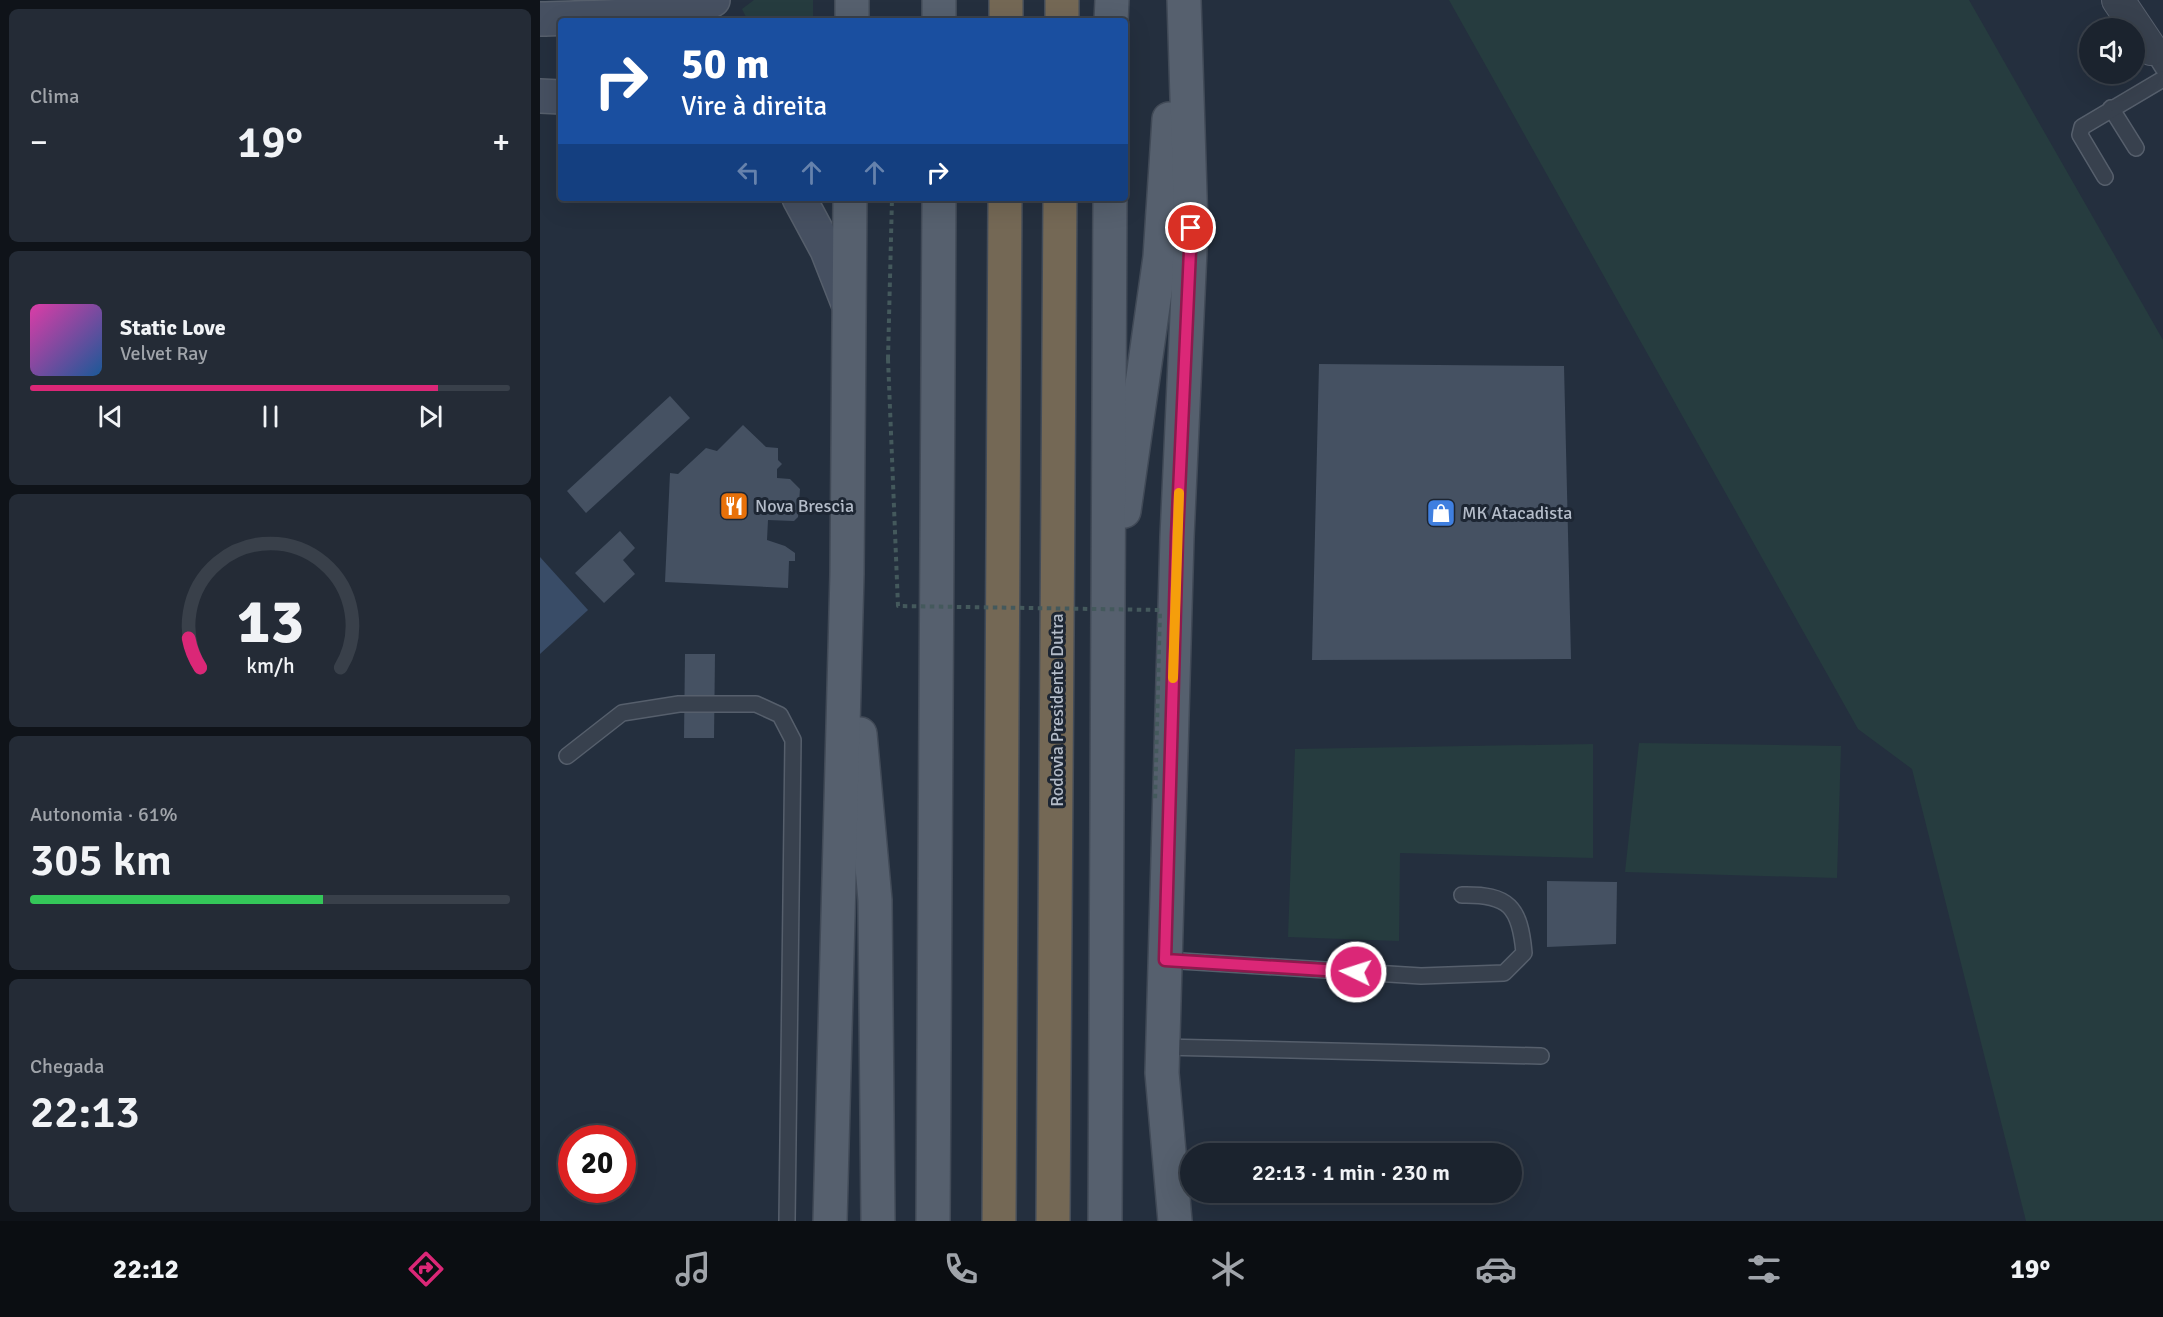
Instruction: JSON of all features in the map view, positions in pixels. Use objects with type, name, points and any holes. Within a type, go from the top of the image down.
[{"type":"highway","points":[[1006,0],[1006,18]]},
{"type":"highway","points":[[1062,0],[1062,18]]},
{"type":"highway","points":[[999,1221],[1005,201]]},
{"type":"highway","name":"Rodovia Presidente Dutra","points":[[1053,1221],[1060,201]]},
{"type":"main road","points":[[852,0],[852,18]]},
{"type":"main road","points":[[939,0],[939,18]]},
{"type":"main road","points":[[1112,0],[1112,18]]},
{"type":"main road","points":[[1107,595],[1128,490],[1160,257],[1178,0]]},
{"type":"main road","points":[[1175,1221],[1162,1073],[1162,1047],[1177,537],[1191,228],[1184,0]]},
{"type":"main road","points":[[563,18],[708,9]]},
{"type":"main road","points":[[540,19],[558,18]]},
{"type":"main road","points":[[540,96],[558,96]]},
{"type":"main road","points":[[801,201],[827,250],[849,306]]},
{"type":"main road","points":[[830,1221],[847,574],[850,201]]},
{"type":"main road","points":[[933,1221],[939,201]]},
{"type":"main road","points":[[1105,1221],[1110,201]]},
{"type":"main road","points":[[847,574],[875,900],[878,1221]]},
{"type":"street","points":[[2118,0],[2157,58]]},
{"type":"lane","points":[[2105,177],[2080,135],[2082,127],[2163,79]]},
{"type":"lane","points":[[2111,108],[2136,148]]},
{"type":"lane","points":[[567,756],[622,713],[679,705],[756,704],[780,715],[793,740],[787,1221]]},
{"type":"lane","points":[[1165,960],[1421,976],[1504,973],[1524,953],[1521,925],[1507,903],[1486,894],[1462,895]]},
{"type":"lane","points":[[1162,1047],[1541,1056]]},
{"type":"path","points":[[892,201],[888,359],[898,606],[1160,609],[1155,802]]},
{"type":"green space","points":[[754,0],[813,0],[813,18],[746,18],[742,9]]},
{"type":"green space","points":[[1449,0],[1969,0],[2163,340],[2163,1221],[2026,1221],[1912,769],[1858,729]]},
{"type":"green space","points":[[1639,743],[1841,746],[1837,878],[1625,872]]},
{"type":"green space","points":[[1593,744],[1593,858],[1400,853],[1399,941],[1288,937],[1295,749]]},
{"type":"water","points":[[540,557],[588,610],[540,654]]},
{"type":"building","name":"MK Atacadista","points":[[1319,364],[1564,366],[1571,659],[1312,660]]},
{"type":"building","points":[[670,396],[690,418],[586,513],[567,491]]},
{"type":"building","name":"Nova Brescia","points":[[743,425],[766,447],[778,448],[778,460],[782,464],[777,469],[777,478],[790,479],[800,489],[798,517],[794,521],[768,520],[767,540],[785,546],[795,553],[795,561],[789,561],[788,588],[665,582],[670,473],[678,474],[706,448],[717,451]]},
{"type":"building","points":[[620,531],[635,548],[623,560],[635,574],[604,603],[575,573]]},
{"type":"building","points":[[685,654],[715,654],[714,738],[684,738]]},
{"type":"building","points":[[1547,881],[1617,882],[1616,944],[1547,947]]},
{"type":"slow traffic","points":[[1173,678],[1179,493]]},
{"type":"place","name":"Nova Brescia","points":[[734,506]]},
{"type":"place","name":"MK Atacadista","points":[[1441,513]]},
{"type":"route","points":[[1191,228],[1177,537],[1165,960],[1356,972]]}]
